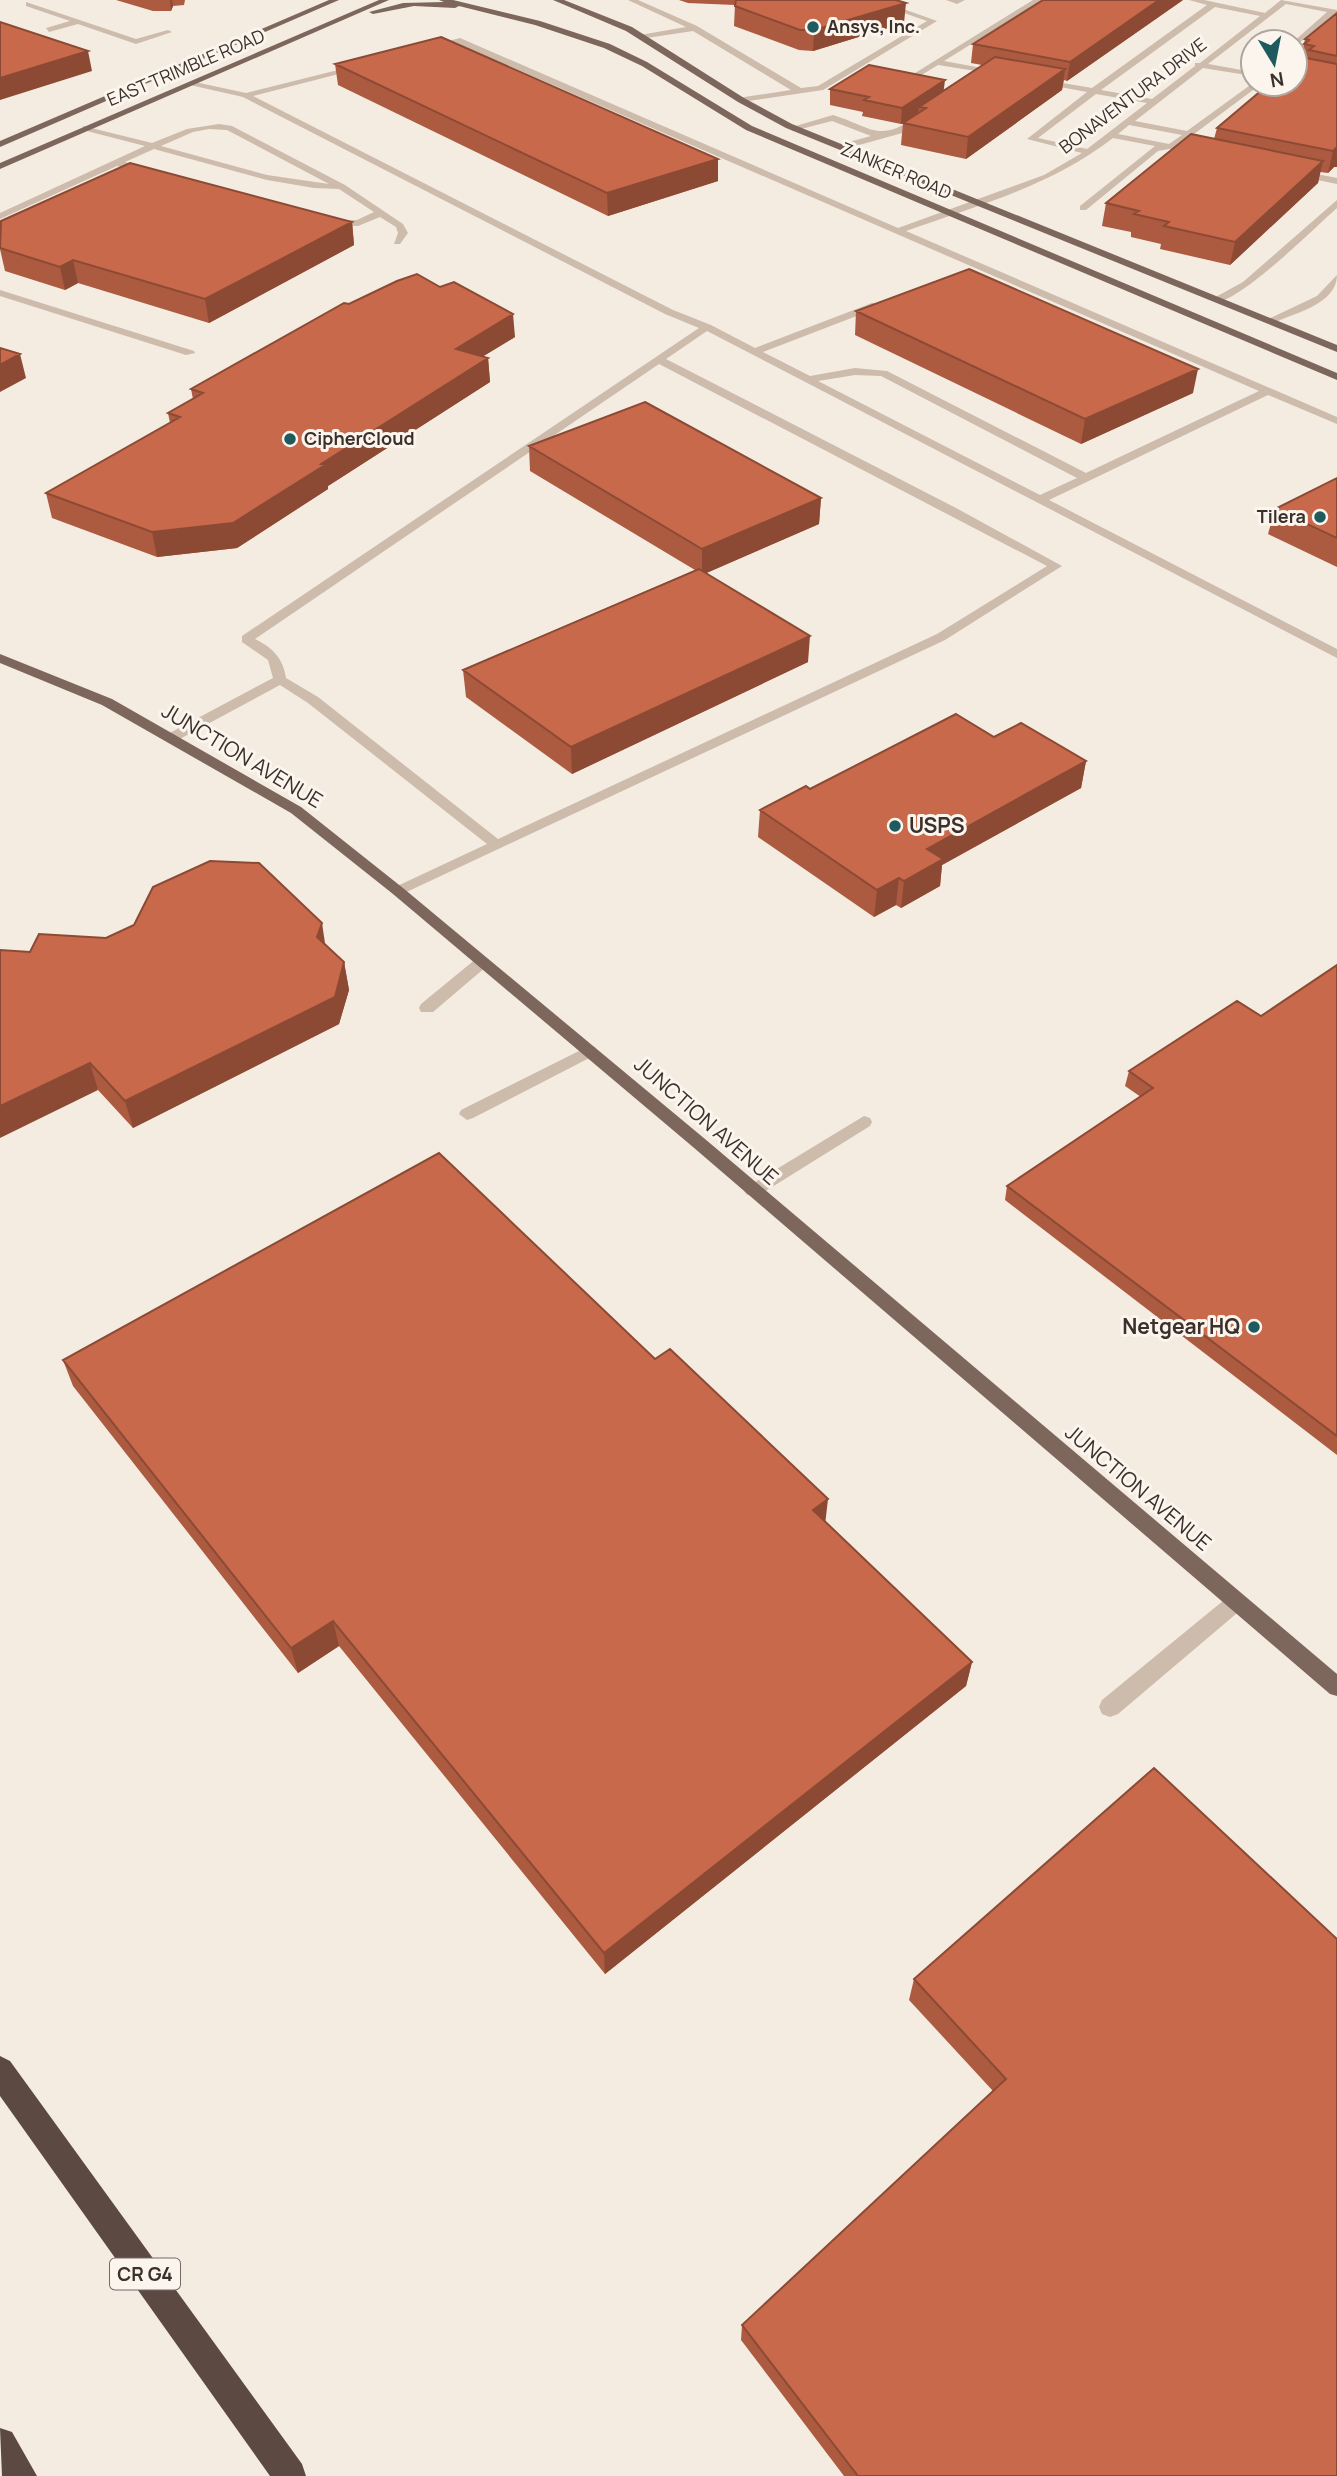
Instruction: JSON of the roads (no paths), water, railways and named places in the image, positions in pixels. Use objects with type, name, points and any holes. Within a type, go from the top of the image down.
[{"type":"highway","name":"CR G4","points":[[0,2071],[290,2476]]},
{"type":"highway","points":[[0,2444],[21,2476]]},
{"type":"main road","name":"EAST TRIMBLE ROAD","points":[[0,144],[335,0]]},
{"type":"main road","name":"EAST TRIMBLE ROAD","points":[[0,166],[385,0]]},
{"type":"main road","name":"ZANKER ROAD","points":[[443,0],[570,33],[611,48],[651,67],[720,113],[1337,377]]},
{"type":"main road","name":"ZANKER ROAD","points":[[557,0],[605,18],[643,37],[741,100],[793,128],[1337,349]]},
{"type":"main road","points":[[290,42],[389,7],[437,4],[476,8]]},
{"type":"main road","name":"JUNCTION AVENUE","points":[[3,663],[107,702],[296,810],[398,891],[589,1051],[1337,1687]]},
{"type":"street","points":[[632,0],[694,28],[799,91]]},
{"type":"street","points":[[741,100],[820,88],[933,21],[872,0]]},
{"type":"street","points":[[950,0],[961,0]]},
{"type":"street","points":[[916,86],[902,83],[1038,0]]},
{"type":"street","points":[[1194,0],[1266,15]]},
{"type":"street","points":[[1225,0],[1275,9]]},
{"type":"street","points":[[1286,1],[1335,12]]},
{"type":"street","name":"BONAVENTURA DRIVE","points":[[898,231],[1047,177],[1088,152],[1198,65],[1286,1]]},
{"type":"street","points":[[30,4],[136,42],[168,32]]},
{"type":"street","points":[[1088,152],[1031,139],[1214,4]]},
{"type":"street","points":[[1309,33],[1335,12]]},
{"type":"street","points":[[49,30],[79,21]]},
{"type":"street","points":[[643,37],[694,28]]},
{"type":"street","points":[[419,50],[457,40],[1337,421]]},
{"type":"street","points":[[937,62],[1004,74]]},
{"type":"street","points":[[246,95],[368,63]]},
{"type":"street","points":[[1198,65],[1239,72]]},
{"type":"street","points":[[980,79],[991,72]]},
{"type":"street","points":[[1030,79],[1152,102]]},
{"type":"street","points":[[193,83],[246,95],[658,306],[706,327],[1337,654]]},
{"type":"street","points":[[1083,208],[1154,149],[1172,146],[1190,137],[1239,98]]},
{"type":"street","points":[[841,146],[903,130],[929,114]]},
{"type":"street","points":[[793,128],[833,118],[879,136]]},
{"type":"street","points":[[1126,122],[1190,137]]},
{"type":"street","points":[[0,216],[193,129],[220,126],[246,136],[342,187],[400,226],[402,233],[397,242]]},
{"type":"street","points":[[86,128],[281,180],[342,187]]},
{"type":"street","points":[[1110,135],[1210,155]]},
{"type":"street","points":[[117,163],[156,174]]},
{"type":"street","points":[[1312,165],[1337,170]]},
{"type":"street","points":[[1286,170],[1337,181]]},
{"type":"street","points":[[1218,300],[1246,284],[1337,203]]},
{"type":"street","points":[[322,222],[358,223],[380,213]]},
{"type":"street","points":[[965,271],[978,266]]},
{"type":"street","points":[[1269,321],[1325,299],[1337,278]]},
{"type":"street","points":[[0,293],[190,352]]},
{"type":"street","points":[[753,352],[890,299]]},
{"type":"street","points":[[280,680],[279,663],[265,648],[246,639],[706,327]]},
{"type":"street","points":[[398,891],[941,637],[1056,566],[659,360]]},
{"type":"street","points":[[808,380],[840,371],[883,373],[1086,478]]},
{"type":"street","points":[[1039,500],[1268,391]]},
{"type":"street","points":[[1322,415],[1337,406]]},
{"type":"street","points":[[172,738],[280,680]]},
{"type":"street","points":[[280,680],[313,700],[496,845]]},
{"type":"street","points":[[428,1008],[482,962]]},
{"type":"street","points":[[467,1114],[589,1051]]},
{"type":"street","points":[[753,1192],[864,1122]]},
{"type":"street","points":[[1110,1707],[1236,1602]]},
{"type":"place","name":"Ansys, Inc.","points":[[813,27]]},
{"type":"place","name":"CipherCloud","points":[[290,439]]},
{"type":"place","name":"Tilera","points":[[1320,517]]},
{"type":"place","name":"USPS","points":[[895,826]]},
{"type":"place","name":"Netgear HQ","points":[[1254,1327]]}]
